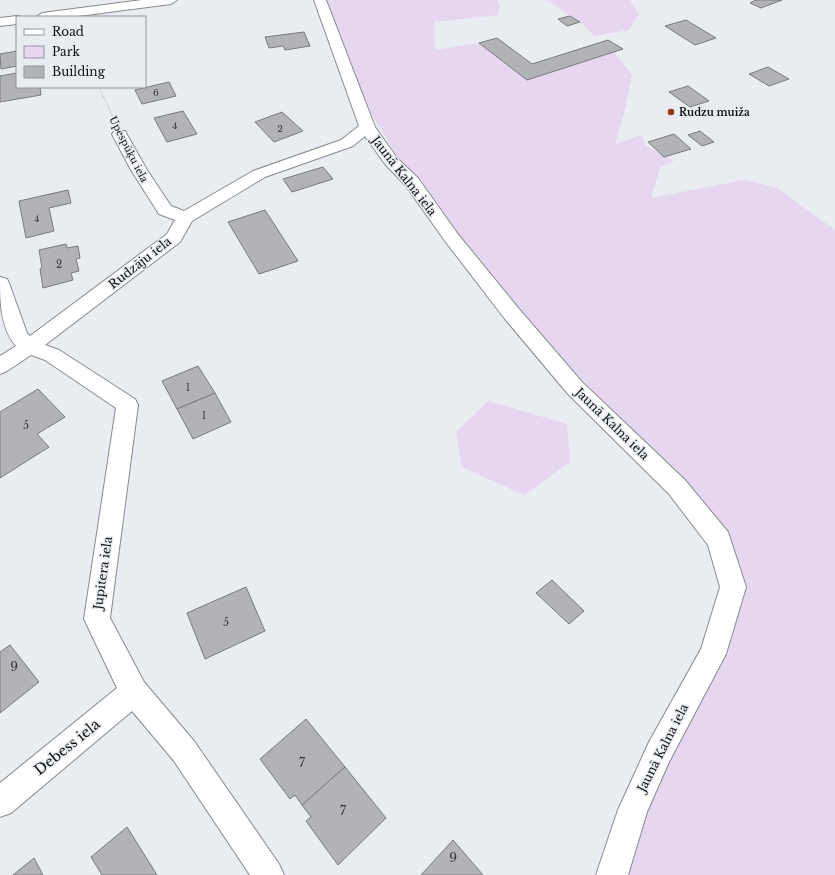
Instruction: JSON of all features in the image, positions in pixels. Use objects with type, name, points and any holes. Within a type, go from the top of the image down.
[{"type":"street","points":[[50,16],[171,0]]},
{"type":"street","name":"Jaunā Kalna iela","points":[[320,0],[366,127],[391,161],[412,182],[451,237],[575,388],[676,487],[719,540],[733,587],[713,654],[656,759],[633,810],[612,875]]},
{"type":"street","points":[[0,22],[16,20]]},
{"type":"street","points":[[185,218],[259,174],[347,143],[366,127]]},
{"type":"street","name":"Upespūķu iela","points":[[120,134],[138,170],[165,210],[185,218]]},
{"type":"street","name":"Rudzāju iela","points":[[0,366],[29,348],[174,238],[185,218]]},
{"type":"street","points":[[0,283],[18,336],[29,348]]},
{"type":"street","name":"Jupitera iela","points":[[29,348],[52,356],[127,405],[97,619],[134,692],[184,751],[268,875]]},
{"type":"street","name":"Debess iela","points":[[0,802],[134,692]]},
{"type":"path","name":"Upespūķu iela","points":[[100,88],[120,134]]},
{"type":"green space","points":[[327,0],[497,0],[500,6],[498,15],[434,22],[435,50],[479,43],[527,80],[614,52],[632,75],[624,113],[615,144],[642,135],[645,145],[674,161],[660,168],[651,198],[744,180],[777,188],[835,230],[835,875],[621,875],[645,806],[740,611],[737,562],[721,522],[696,493],[635,435],[544,339],[398,158],[365,103]]},
{"type":"green space","points":[[546,0],[630,0],[639,14],[629,30],[595,36],[580,22]]},
{"type":"green space","points":[[488,401],[567,424],[570,462],[524,495],[462,467],[456,432]]},
{"type":"building","points":[[756,0],[782,0],[761,8],[750,3]]},
{"type":"building","points":[[570,16],[580,22],[567,26],[558,19]]},
{"type":"building","points":[[686,20],[716,38],[695,45],[665,26]]},
{"type":"building","points":[[304,32],[310,46],[285,50],[283,46],[269,48],[265,37]]},
{"type":"building","points":[[497,38],[532,64],[608,40],[623,49],[527,80],[479,43]]},
{"type":"building","points":[[16,51],[16,66],[1,69],[0,54]]},
{"type":"building","points":[[768,67],[789,79],[769,86],[749,74]]},
{"type":"building","points":[[16,73],[16,88],[40,88],[41,95],[0,102],[0,76]]},
{"type":"building","points":[[169,82],[176,96],[142,104],[135,90]]},
{"type":"building","points":[[688,86],[709,101],[690,107],[669,92]]},
{"type":"building","points":[[183,111],[197,134],[167,142],[154,118]]},
{"type":"building","points":[[282,112],[303,131],[274,142],[255,122]]},
{"type":"building","points":[[700,131],[714,142],[702,146],[688,135]]},
{"type":"building","points":[[674,134],[691,149],[664,157],[648,142]]},
{"type":"building","points":[[323,167],[333,179],[292,192],[283,179]]},
{"type":"building","points":[[68,190],[71,203],[49,208],[54,231],[26,238],[19,201]]},
{"type":"building","points":[[265,210],[298,261],[259,274],[228,222]]},
{"type":"building","points":[[66,244],[67,248],[78,246],[80,258],[76,259],[79,271],[71,273],[73,280],[43,288],[39,250]]},
{"type":"building","points":[[198,366],[215,393],[177,409],[162,381]]},
{"type":"building","points":[[38,389],[65,417],[37,434],[49,447],[0,478],[0,412]]},
{"type":"building","points":[[215,393],[231,422],[193,439],[177,409]]},
{"type":"building","points":[[552,580],[584,611],[569,624],[536,593]]},
{"type":"building","points":[[246,587],[265,631],[205,659],[187,613]]},
{"type":"building","points":[[10,645],[39,682],[0,713],[0,652]]},
{"type":"building","points":[[306,719],[345,767],[302,805],[295,795],[290,799],[260,759]]},
{"type":"building","points":[[345,767],[386,818],[338,865],[306,821],[311,817],[302,805]]},
{"type":"building","points":[[127,827],[157,875],[102,875],[91,857]]},
{"type":"building","points":[[453,840],[483,875],[421,875]]},
{"type":"building","points":[[34,858],[43,875],[13,875]]},
{"type":"place","name":"Rudzu muiža","points":[[671,112]]}]
